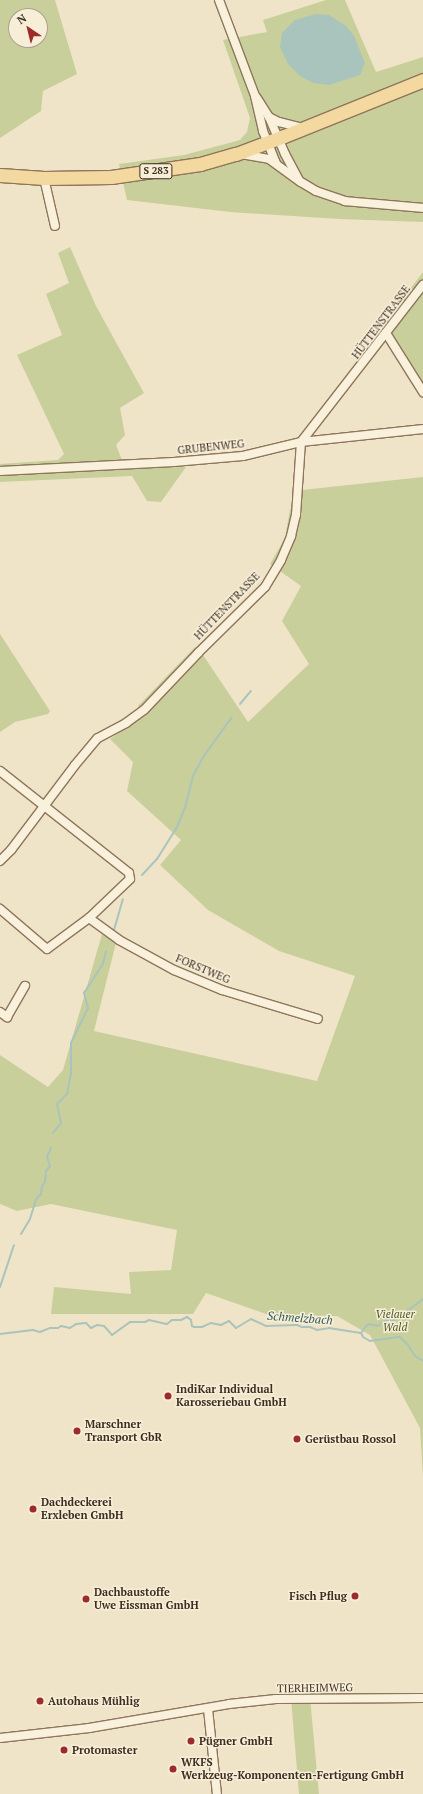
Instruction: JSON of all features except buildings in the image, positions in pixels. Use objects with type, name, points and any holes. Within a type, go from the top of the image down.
[{"type":"main road","name":"S 283","points":[[0,175],[44,178],[111,177],[200,164],[236,154],[272,141],[423,80]]},
{"type":"street","points":[[219,0],[272,141],[301,182]]},
{"type":"street","points":[[255,96],[269,117],[277,163]]},
{"type":"street","points":[[269,117],[282,123],[304,128]]},
{"type":"street","points":[[236,154],[262,157],[277,163],[301,182],[316,190],[345,201],[423,208]]},
{"type":"street","points":[[44,178],[55,226]]},
{"type":"street","name":"HÜTTENSTRASSE","points":[[0,861],[11,850],[75,765],[98,738],[126,723],[144,710],[265,586],[281,560],[291,536],[296,515],[301,442],[423,285]]},
{"type":"street","points":[[386,333],[423,392]]},
{"type":"street","name":"GRUBENWEG","points":[[0,472],[174,462],[242,456],[301,442],[423,429]]},
{"type":"street","points":[[0,771],[129,873],[130,879],[89,918],[47,949],[0,909]]},
{"type":"street","name":"FORSTWEG","points":[[89,918],[119,940],[174,970],[222,990],[318,1019]]},
{"type":"street","points":[[4,1015],[25,986]]},
{"type":"street","name":"TIERHEIMWEG","points":[[0,1738],[89,1728],[208,1709],[229,1704],[291,1698],[423,1698]]},
{"type":"street","points":[[208,1709],[217,1794]]},
{"type":"green space","points":[[0,0],[55,0],[77,74],[43,91],[41,111],[0,138]]},
{"type":"green space","points":[[326,0],[345,0],[376,72],[423,57],[423,222],[339,219],[230,212],[127,200],[119,164],[184,155],[240,140],[247,132],[250,118],[223,40],[267,32],[263,20]]},
{"type":"green space","points":[[70,247],[96,306],[144,393],[120,408],[125,435],[116,445],[122,460],[128,468],[186,467],[161,502],[147,501],[132,476],[0,482],[0,464],[58,460],[64,454],[17,355],[62,335],[46,294],[69,283],[58,253]]},
{"type":"green space","points":[[423,272],[423,385],[393,338],[381,327]]},
{"type":"green space","name":"Vielauer Wald","points":[[423,477],[423,1477],[420,1428],[370,1335],[337,1316],[269,1315],[206,1293],[193,1314],[51,1314],[54,1287],[131,1294],[129,1272],[171,1270],[177,1230],[51,1204],[17,1211],[0,1204],[0,1055],[48,1087],[63,1070],[102,934],[116,943],[94,1031],[317,1081],[355,976],[279,951],[208,910],[160,865],[181,840],[127,791],[133,762],[110,739],[147,714],[138,706],[195,647],[203,655],[248,722],[309,664],[282,621],[301,586],[270,564],[285,538],[290,509],[302,515],[302,490]]},
{"type":"green space","points":[[0,634],[50,711],[48,714],[15,722],[0,732]]},
{"type":"green space","points":[[291,1698],[310,1698],[319,1794],[299,1794]]},
{"type":"water","points":[[316,14],[329,15],[346,26],[354,36],[365,63],[360,75],[329,85],[313,83],[300,76],[288,64],[280,47],[282,33],[295,20]]},
{"type":"waterway","points":[[240,704],[251,691]]},
{"type":"waterway","points":[[142,875],[157,859],[176,829],[185,808],[193,776],[203,757],[232,717]]},
{"type":"waterway","points":[[114,930],[123,899]]},
{"type":"waterway","points":[[53,1133],[61,1123],[57,1104],[67,1094],[71,1073],[71,1043],[88,1008],[84,993],[103,964],[106,951]]},
{"type":"waterway","points":[[21,1234],[30,1219],[36,1199],[41,1194],[42,1186],[45,1182],[46,1171],[50,1166],[47,1157],[51,1148]]},
{"type":"waterway","points":[[0,1287],[14,1245]]},
{"type":"waterway","name":"Schmelzbach","points":[[0,1334],[33,1330],[40,1332],[50,1328],[58,1328],[61,1326],[70,1328],[76,1324],[86,1323],[91,1328],[97,1325],[104,1326],[112,1335],[130,1322],[145,1322],[149,1320],[167,1324],[172,1320],[181,1320],[187,1317],[191,1320],[192,1326],[194,1327],[202,1327],[211,1323],[221,1325],[229,1321],[236,1328],[251,1319],[266,1326],[297,1325],[302,1327],[310,1327],[317,1330],[329,1328],[361,1333],[366,1326],[370,1324],[378,1326],[385,1321],[395,1320],[423,1299]]},
{"type":"waterway","points":[[361,1333],[363,1337],[370,1341],[400,1337],[408,1345],[415,1356],[423,1361]]},
{"type":"place","name":"IndiKar Individual Karosseriebau GmbH","points":[[168,1396]]},
{"type":"place","name":"Marschner Transport GbR","points":[[77,1431]]},
{"type":"place","name":"Gerüstbau Rossol","points":[[297,1439]]},
{"type":"place","name":"Dachdeckerei Erxleben GmbH","points":[[33,1509]]},
{"type":"place","name":"Fisch Pflug","points":[[355,1596]]},
{"type":"place","name":"Dachbaustoffe Uwe Eissman GmbH","points":[[86,1599]]},
{"type":"place","name":"Autohaus Mühlig","points":[[40,1701]]},
{"type":"place","name":"Pügner GmbH","points":[[191,1741]]},
{"type":"place","name":"Protomaster","points":[[64,1750]]},
{"type":"place","name":"WKFS Werkzeug-Komponenten-Fertigung GmbH","points":[[173,1769]]}]
